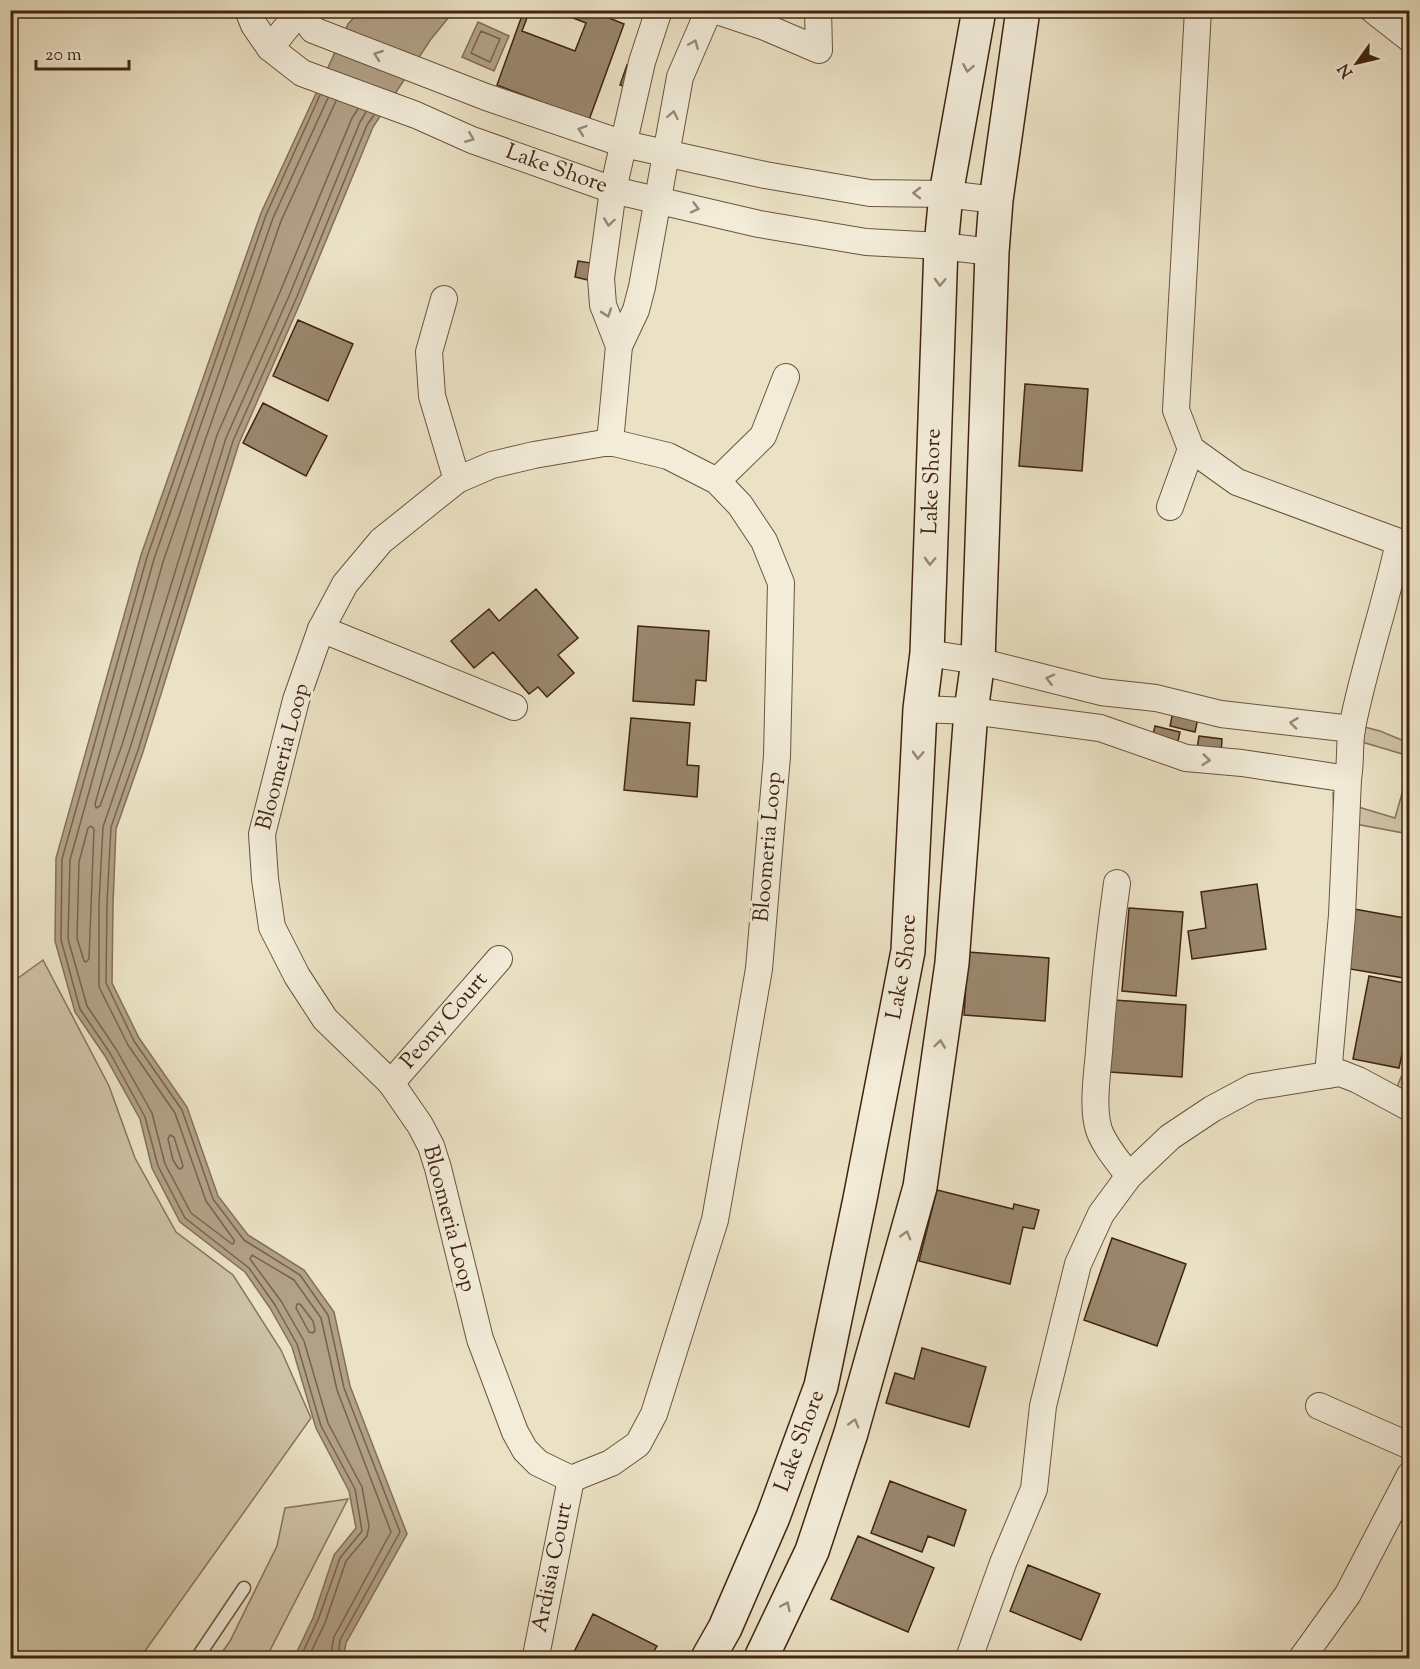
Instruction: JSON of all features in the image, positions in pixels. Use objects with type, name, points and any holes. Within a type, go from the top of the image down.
[{"type":"street","name":"Lake Shore","points":[[248,10],[254,25],[270,48],[302,73],[416,115],[472,140],[613,190],[759,224],[866,242],[941,246],[992,252]]},
{"type":"street","points":[[619,346],[603,305],[601,278],[613,190],[642,62],[659,10]]},
{"type":"street","points":[[610,442],[619,346],[636,310],[680,77],[709,10]]},
{"type":"street","points":[[714,10],[765,27],[819,50],[818,10]]},
{"type":"street","name":"Lake Shore","points":[[708,1659],[725,1628],[773,1517],[821,1386],[908,951],[920,709],[927,653],[941,246],[945,194],[979,10]]},
{"type":"street","name":"Lake Shore","points":[[761,1659],[812,1551],[851,1433],[920,1186],[952,963],[971,711],[978,661],[992,252],[996,200],[1023,10]]},
{"type":"street","points":[[1197,10],[1176,410],[1191,449],[1237,482],[1404,545],[1391,583],[1352,729],[1342,915],[1328,1075]]},
{"type":"street","points":[[1373,10],[1410,39]]},
{"type":"street","name":"Lake Shore","points":[[304,18],[486,97],[624,144],[765,175],[870,193],[945,194],[996,200]]},
{"type":"street","points":[[270,48],[304,18]]},
{"type":"street","points":[[444,299],[429,352],[432,396],[457,480]]},
{"type":"street","points":[[717,481],[763,436],[786,377]]},
{"type":"street","name":"Bloomeria Loop","points":[[610,442],[668,456],[717,481],[740,505],[764,541],[781,583],[777,756],[759,969],[715,1220],[654,1414],[638,1444],[611,1463],[571,1479],[538,1463],[514,1432],[480,1339],[431,1146],[420,1125],[391,1083],[326,1019],[297,976],[272,927],[265,879],[262,834],[296,700],[321,629],[345,584],[381,541],[457,480],[492,465],[610,442]]},
{"type":"street","points":[[1170,507],[1191,449]]},
{"type":"street","points":[[321,629],[514,707]]},
{"type":"street","points":[[927,653],[978,661],[1101,692],[1156,698],[1221,714],[1352,729]]},
{"type":"street","points":[[1100,728],[1107,692]]},
{"type":"street","points":[[920,709],[971,711],[1100,728],[1186,758],[1242,763],[1348,779]]},
{"type":"street","points":[[1117,883],[1107,952],[1097,1076],[1097,1119],[1107,1145],[1130,1176]]},
{"type":"street","name":"Peony Court","points":[[391,1083],[499,959]]},
{"type":"street","points":[[969,1659],[1003,1563],[1034,1489],[1043,1406],[1078,1264],[1101,1214],[1130,1176],[1170,1137],[1212,1109],[1253,1087],[1340,1073],[1410,1108]]},
{"type":"street","points":[[1319,1406],[1410,1446]]},
{"type":"street","points":[[1302,1659],[1348,1594],[1410,1475]]},
{"type":"street","name":"Ardisia Court","points":[[536,1656],[571,1479]]},
{"type":"lane","points":[[197,1659],[244,1588]]},
{"type":"shaded area","points":[[1349,723],[1380,731],[1409,743],[1409,756],[1362,742]]},
{"type":"shaded area","points":[[1409,769],[1409,834],[1334,820],[1333,793],[1348,792],[1345,803],[1395,818]]},
{"type":"shaded area","points":[[43,960],[109,1086],[135,1158],[176,1232],[233,1275],[281,1350],[311,1418],[140,1658],[11,1658],[10,984]]},
{"type":"shaded area","points":[[1409,1058],[1409,1100],[1394,1094]]},
{"type":"shaded area","points":[[348,1499],[266,1658],[218,1658],[230,1641],[277,1546],[285,1508]]},
{"type":"water","points":[[360,11],[454,11],[431,39],[373,127],[239,443],[143,752],[116,829],[112,983],[139,1038],[187,1107],[218,1196],[248,1235],[304,1270],[334,1312],[350,1386],[407,1534],[346,1643],[343,1658],[294,1658],[313,1618],[334,1555],[356,1528],[349,1491],[316,1428],[292,1347],[270,1308],[245,1272],[180,1222],[152,1168],[140,1119],[105,1056],[75,1012],[55,941],[56,858],[141,555],[261,213],[348,24]]},
{"type":"water","points":[[478,22],[509,36],[494,71],[462,57]]},
{"type":"building","points":[[524,10],[530,10],[522,31],[575,51],[586,23],[553,10],[589,10],[624,24],[589,120],[497,85]]},
{"type":"building","points":[[627,65],[639,69],[632,89],[620,85]]},
{"type":"building","points":[[578,261],[591,263],[588,280],[575,277]]},
{"type":"building","points":[[298,320],[353,344],[328,401],[273,376]]},
{"type":"building","points":[[1025,384],[1088,389],[1082,471],[1019,466]]},
{"type":"building","points":[[263,403],[327,436],[306,476],[243,443]]},
{"type":"building","points":[[536,589],[578,638],[558,655],[574,673],[547,697],[538,687],[529,694],[493,652],[474,668],[451,641],[489,609],[499,621]]},
{"type":"building","points":[[638,626],[709,631],[706,681],[696,680],[694,705],[633,701]]},
{"type":"building","points":[[1174,707],[1199,713],[1195,732],[1170,726]]},
{"type":"building","points":[[631,718],[690,723],[687,765],[699,766],[697,797],[624,790]]},
{"type":"building","points":[[1155,726],[1180,732],[1176,750],[1151,744]]},
{"type":"building","points":[[1199,736],[1222,739],[1221,755],[1197,749]]},
{"type":"building","points":[[1257,884],[1266,949],[1192,959],[1188,931],[1206,928],[1201,892]]},
{"type":"building","points":[[1129,908],[1183,912],[1176,996],[1122,991]]},
{"type":"building","points":[[1354,909],[1410,919],[1410,979],[1344,968]]},
{"type":"building","points":[[968,952],[1049,958],[1045,1021],[964,1015]]},
{"type":"building","points":[[1369,976],[1410,984],[1410,1018],[1399,1068],[1353,1059]]},
{"type":"building","points":[[1114,1000],[1186,1005],[1182,1077],[1110,1072]]},
{"type":"building","points":[[937,1190],[1013,1209],[1014,1204],[1039,1210],[1034,1229],[1023,1227],[1010,1284],[919,1261]]},
{"type":"building","points":[[1112,1238],[1186,1264],[1157,1346],[1084,1320]]},
{"type":"building","points":[[922,1348],[986,1367],[969,1427],[886,1403],[895,1373],[914,1379]]},
{"type":"building","points":[[890,1481],[966,1510],[954,1546],[928,1536],[922,1552],[871,1533]]},
{"type":"building","points":[[858,1536],[934,1568],[908,1632],[831,1599]]},
{"type":"building","points":[[1028,1565],[1100,1594],[1081,1640],[1010,1611]]},
{"type":"building","points":[[593,1614],[657,1646],[650,1658],[571,1658]]}]
